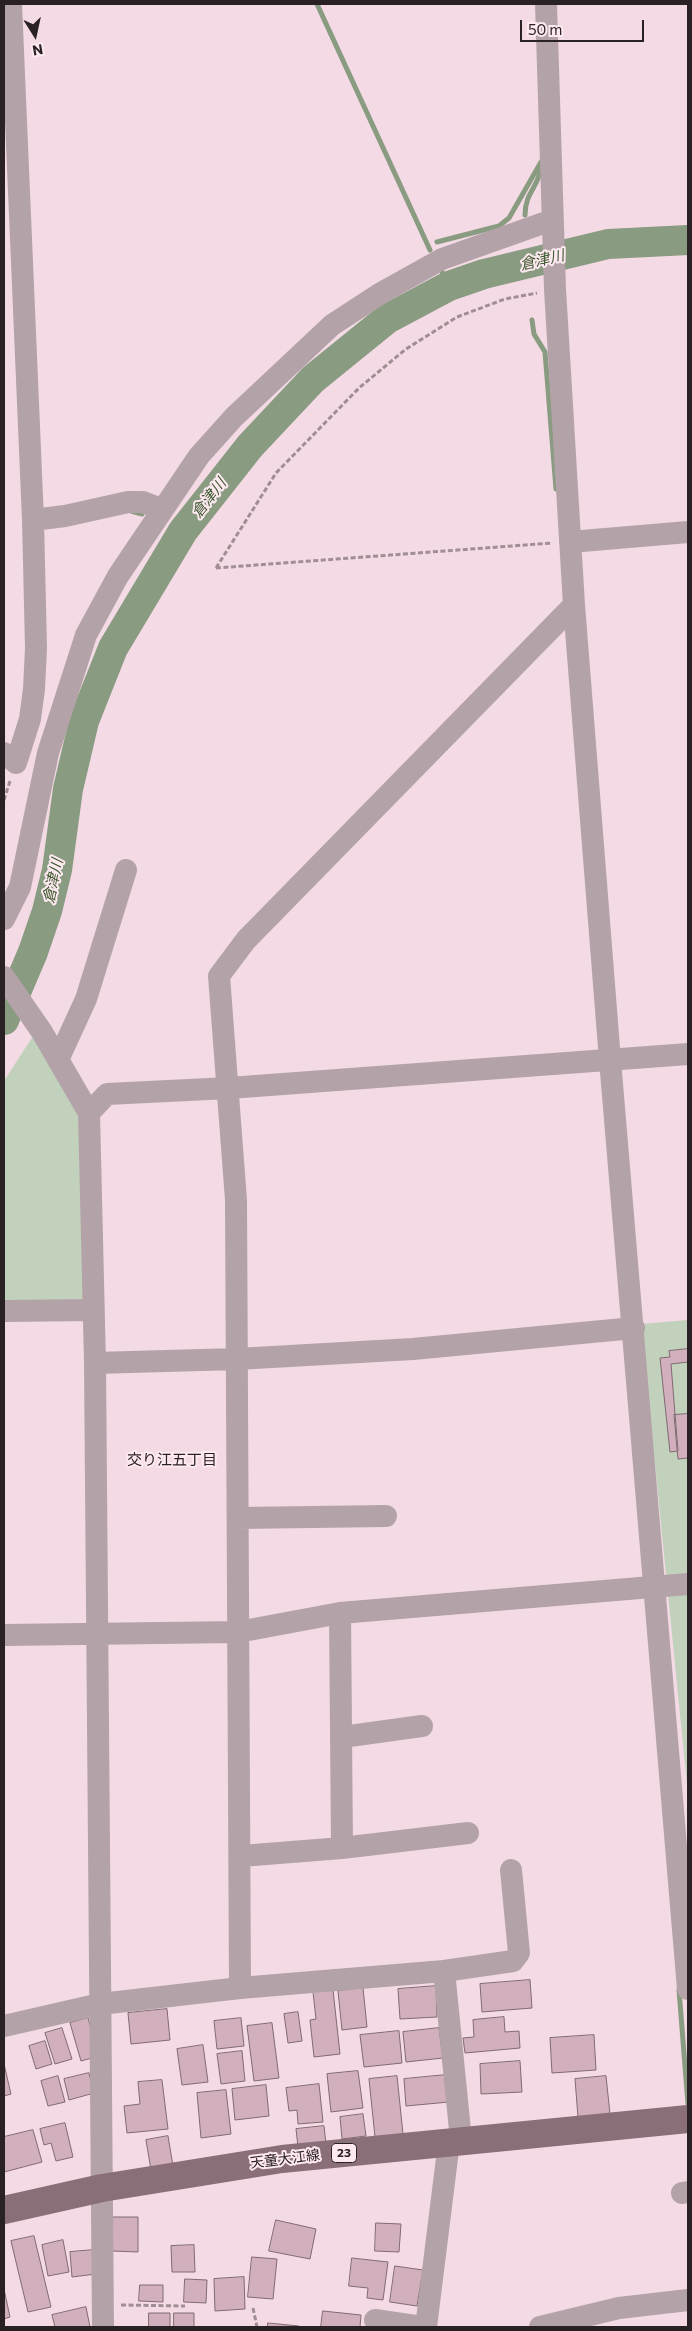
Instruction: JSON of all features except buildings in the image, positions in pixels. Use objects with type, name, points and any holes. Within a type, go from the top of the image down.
[{"type":"main road","name":"天童大江線","points":[[4,2210],[102,2188],[282,2159],[688,2120]]},
{"type":"street","points":[[10,758],[30,718],[34,689],[36,648],[33,520],[12,246],[11,4]]},
{"type":"street","points":[[546,4],[552,225],[574,605],[688,1989]]},
{"type":"street","points":[[4,919],[20,887],[48,753],[86,635],[118,576],[161,509],[199,456],[234,417],[332,325],[381,293],[442,259],[552,225]]},
{"type":"street","points":[[33,520],[65,516],[128,502],[143,502],[161,509]]},
{"type":"street","points":[[570,542],[688,532]]},
{"type":"street","points":[[240,1988],[241,1856],[236,1200],[220,976],[246,940],[574,605]]},
{"type":"street","points":[[58,1060],[86,999],[126,870]]},
{"type":"street","points":[[4,978],[42,1032],[89,1113],[92,1310],[95,1363],[103,2327]]},
{"type":"street","points":[[89,1113],[107,1094],[229,1088],[688,1054]]},
{"type":"street","points":[[4,1310],[92,1310]]},
{"type":"street","points":[[95,1363],[237,1359],[413,1349],[634,1328]]},
{"type":"street","points":[[239,1518],[386,1516]]},
{"type":"street","points":[[4,1636],[238,1632],[340,1614],[688,1584]]},
{"type":"street","points":[[340,1614],[342,1848]]},
{"type":"street","points":[[342,1737],[422,1726]]},
{"type":"street","points":[[241,1856],[342,1848],[468,1833]]},
{"type":"street","points":[[4,2026],[100,2004],[240,1988],[444,1971],[513,1961],[519,1953],[512,1870]]},
{"type":"street","points":[[426,2327],[455,2141],[444,1971]]},
{"type":"street","points":[[540,2327],[619,2308],[688,2300]]},
{"type":"street","points":[[376,2320],[422,2327]]},
{"type":"path","points":[[555,287],[506,299],[457,317],[406,349],[359,388],[276,473],[216,568],[570,542]]},
{"type":"path","points":[[103,2305],[185,2306]]},
{"type":"path","points":[[253,2308],[257,2327]]},
{"type":"green space","points":[[33,1036],[83,1117],[86,1303],[4,1304],[4,1081]]},
{"type":"green space","points":[[688,1320],[688,1794],[641,1324]]},
{"type":"waterway","points":[[317,4],[430,250]]},
{"type":"waterway","points":[[437,242],[499,226],[509,218],[541,162]]},
{"type":"waterway","points":[[525,215],[527,201],[538,180],[541,167]]},
{"type":"waterway","name":"倉津川","points":[[4,1020],[33,952],[47,911],[57,870],[68,789],[84,721],[113,648],[183,531],[250,446],[313,379],[387,319],[449,286],[484,274],[608,244],[688,240]]},
{"type":"waterway","points":[[440,268],[449,286]]},
{"type":"waterway","points":[[532,320],[534,334],[545,352],[556,489]]},
{"type":"waterway","points":[[131,511],[142,514]]},
{"type":"waterway","points":[[679,1990],[688,2104]]},
{"type":"district","name":"交り江五丁目","points":[[172,1460]]}]
